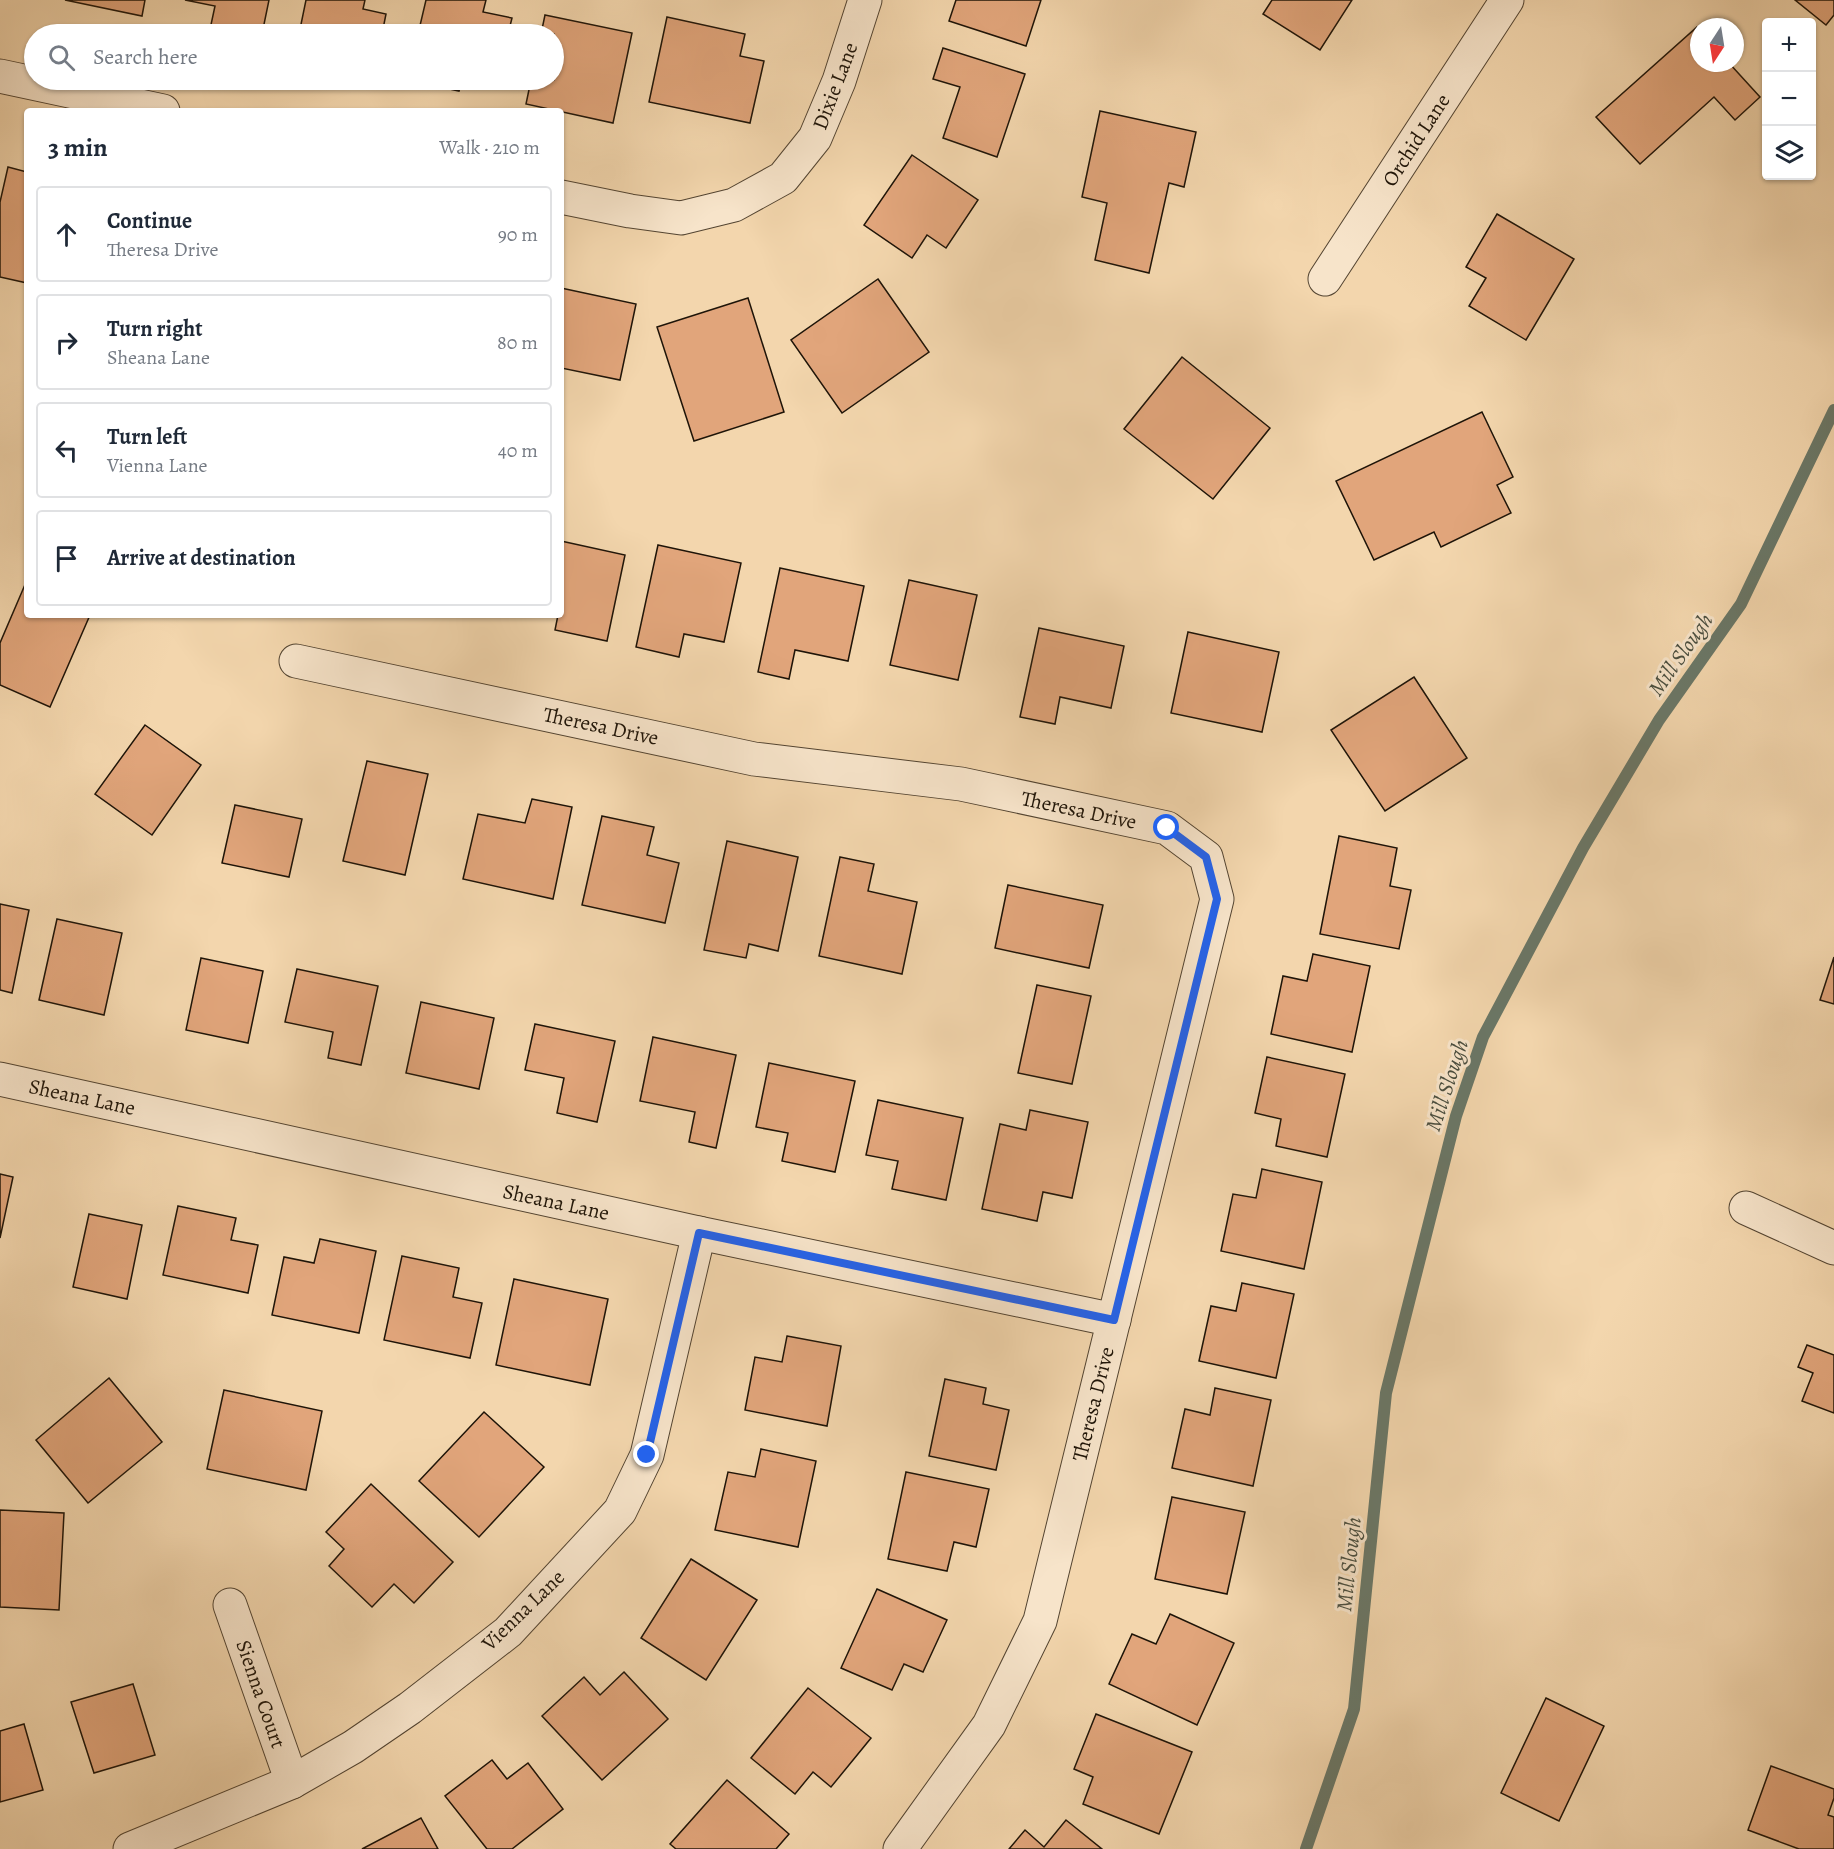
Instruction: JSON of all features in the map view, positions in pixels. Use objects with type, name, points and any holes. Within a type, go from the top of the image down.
[{"type":"street","name":"Dixie Lane","points":[[564,197],[630,211],[681,218],[734,205],[783,178],[815,138],[839,81],[865,0]]},
{"type":"street","name":"Orchid Lane","points":[[1325,279],[1507,0]]},
{"type":"street","points":[[0,76],[24,81]]},
{"type":"street","points":[[65,90],[149,108]]},
{"type":"street","name":"Theresa Drive","points":[[296,661],[754,759],[961,784],[1167,828],[1206,857],[1217,899],[1040,1621],[989,1725],[900,1849]]},
{"type":"street","name":"Sheana Lane","points":[[0,1079],[699,1233],[1114,1320]]},
{"type":"street","points":[[1746,1208],[1834,1248]]},
{"type":"street","name":"Vienna Lane","points":[[130,1849],[292,1782],[353,1747],[410,1708],[508,1632],[620,1511],[647,1455],[699,1233]]},
{"type":"street","name":"Sienna Court","points":[[230,1605],[292,1782]]},
{"type":"building","points":[[65,0],[145,0],[142,16]]},
{"type":"building","points":[[185,0],[269,0],[264,24],[211,24],[215,6]]},
{"type":"building","points":[[306,0],[365,0],[363,9],[386,14],[384,24],[301,24]]},
{"type":"building","points":[[426,0],[486,0],[483,12],[512,18],[510,24],[420,24]]},
{"type":"building","points":[[956,0],[1041,0],[1026,46],[949,21]]},
{"type":"building","points":[[1272,0],[1352,0],[1320,50],[1263,14]]},
{"type":"building","points":[[1795,0],[1834,0],[1834,15],[1826,25]]},
{"type":"building","points":[[545,15],[632,33],[613,123],[564,112],[564,108],[544,108],[526,104],[529,90],[564,90],[564,24],[543,24]]},
{"type":"building","points":[[667,17],[745,34],[740,56],[764,61],[750,123],[649,102]]},
{"type":"building","points":[[1690,33],[1690,72],[1737,72],[1760,97],[1735,120],[1714,97],[1640,164],[1596,117]]},
{"type":"building","points":[[943,48],[1025,74],[997,157],[943,138],[960,87],[933,79]]},
{"type":"building","points":[[1100,111],[1196,132],[1184,187],[1169,183],[1149,273],[1095,260],[1107,203],[1082,197]]},
{"type":"building","points":[[912,155],[978,200],[946,248],[927,235],[912,258],[864,225]]},
{"type":"building","points":[[8,167],[24,171],[24,282],[0,277],[0,202]]},
{"type":"building","points":[[1497,214],[1574,259],[1526,340],[1469,306],[1486,278],[1466,267]]},
{"type":"building","points":[[878,279],[929,352],[842,413],[791,340]]},
{"type":"building","points":[[564,289],[636,304],[620,380],[564,369]]},
{"type":"building","points":[[748,298],[784,412],[694,441],[657,327]]},
{"type":"building","points":[[1182,357],[1270,428],[1213,499],[1124,429]]},
{"type":"building","points":[[1482,412],[1513,477],[1497,485],[1511,513],[1441,547],[1434,532],[1374,560],[1336,481]]},
{"type":"building","points":[[564,542],[625,555],[607,641],[555,630],[557,618],[564,618]]},
{"type":"building","points":[[658,545],[741,563],[724,642],[684,634],[679,657],[636,647]]},
{"type":"building","points":[[780,568],[864,586],[848,661],[795,650],[789,679],[758,672]]},
{"type":"building","points":[[909,580],[977,595],[958,680],[890,665]]},
{"type":"building","points":[[24,587],[24,618],[89,618],[50,707],[0,685],[0,643]]},
{"type":"building","points":[[1039,628],[1124,646],[1111,708],[1060,697],[1055,724],[1020,717]]},
{"type":"building","points":[[1188,632],[1279,652],[1262,732],[1171,713]]},
{"type":"building","points":[[1414,677],[1467,758],[1385,811],[1331,730]]},
{"type":"building","points":[[145,725],[201,765],[152,835],[95,794]]},
{"type":"building","points":[[367,761],[428,774],[405,875],[343,861]]},
{"type":"building","points":[[532,799],[572,807],[553,899],[463,879],[478,814],[525,823]]},
{"type":"building","points":[[235,805],[302,819],[289,877],[222,863]]},
{"type":"building","points":[[602,816],[654,827],[647,855],[679,863],[665,923],[582,905]]},
{"type":"building","points":[[1339,836],[1397,848],[1390,886],[1411,890],[1399,949],[1320,934]]},
{"type":"building","points":[[727,841],[798,857],[778,951],[749,944],[746,958],[704,950]]},
{"type":"building","points":[[840,857],[874,864],[868,891],[917,902],[902,974],[819,956]]},
{"type":"building","points":[[1008,885],[1103,905],[1089,968],[995,948]]},
{"type":"building","points":[[0,904],[29,910],[12,993],[0,990]]},
{"type":"building","points":[[57,919],[122,933],[104,1015],[39,1000]]},
{"type":"building","points":[[1313,954],[1370,966],[1352,1052],[1271,1034],[1283,976],[1307,981]]},
{"type":"building","points":[[1834,957],[1834,1004],[1820,1000]]},
{"type":"building","points":[[201,958],[263,971],[248,1043],[186,1030]]},
{"type":"building","points":[[297,969],[378,986],[361,1065],[328,1058],[333,1032],[285,1022]]},
{"type":"building","points":[[1037,985],[1091,996],[1072,1084],[1018,1073]]},
{"type":"building","points":[[421,1002],[494,1018],[479,1089],[406,1073]]},
{"type":"building","points":[[535,1024],[615,1041],[597,1122],[557,1113],[564,1078],[525,1070]]},
{"type":"building","points":[[653,1037],[736,1055],[716,1148],[689,1142],[695,1112],[640,1101]]},
{"type":"building","points":[[1267,1057],[1345,1074],[1327,1157],[1276,1146],[1281,1119],[1255,1113]]},
{"type":"building","points":[[769,1063],[855,1081],[835,1172],[782,1161],[788,1133],[756,1127]]},
{"type":"building","points":[[878,1100],[963,1118],[946,1200],[892,1189],[898,1161],[866,1155]]},
{"type":"building","points":[[1030,1110],[1088,1122],[1072,1198],[1043,1192],[1037,1221],[982,1209],[1000,1124],[1026,1130]]},
{"type":"building","points":[[1262,1169],[1322,1182],[1304,1269],[1221,1251],[1233,1194],[1256,1198]]},
{"type":"building","points":[[0,1174],[13,1177],[0,1238]]},
{"type":"building","points":[[178,1206],[236,1218],[231,1240],[258,1245],[248,1293],[163,1275]]},
{"type":"building","points":[[89,1214],[142,1225],[127,1299],[73,1287]]},
{"type":"building","points":[[320,1239],[376,1251],[359,1333],[272,1315],[284,1257],[314,1263]]},
{"type":"building","points":[[402,1256],[459,1268],[453,1297],[482,1303],[470,1358],[384,1340]]},
{"type":"building","points":[[514,1279],[608,1299],[590,1385],[496,1365]]},
{"type":"building","points":[[1242,1283],[1294,1294],[1276,1378],[1199,1361],[1211,1306],[1236,1311]]},
{"type":"building","points":[[787,1336],[841,1346],[827,1426],[745,1410],[755,1357],[782,1362]]},
{"type":"building","points":[[1807,1345],[1834,1355],[1834,1413],[1802,1401],[1813,1373],[1798,1367]]},
{"type":"building","points":[[109,1378],[162,1442],[88,1503],[36,1440]]},
{"type":"building","points":[[945,1379],[986,1388],[983,1404],[1009,1410],[996,1470],[929,1456]]},
{"type":"building","points":[[1215,1388],[1271,1400],[1253,1486],[1172,1468],[1185,1409],[1210,1415]]},
{"type":"building","points":[[224,1390],[322,1411],[306,1490],[207,1469]]},
{"type":"building","points":[[484,1412],[544,1467],[479,1537],[419,1481]]},
{"type":"building","points":[[761,1449],[816,1461],[798,1547],[715,1530],[728,1472],[755,1477]]},
{"type":"building","points":[[906,1472],[989,1489],[976,1547],[954,1542],[947,1571],[888,1559]]},
{"type":"building","points":[[371,1484],[453,1562],[414,1603],[394,1584],[372,1607],[329,1566],[344,1549],[326,1532]]},
{"type":"building","points":[[1172,1497],[1245,1512],[1227,1594],[1155,1579]]},
{"type":"building","points":[[0,1510],[64,1513],[59,1610],[0,1607]]},
{"type":"building","points":[[691,1559],[757,1600],[706,1680],[641,1638]]},
{"type":"building","points":[[877,1589],[947,1620],[923,1672],[904,1664],[892,1690],[841,1668]]},
{"type":"building","points":[[1170,1614],[1234,1643],[1197,1725],[1109,1684],[1132,1634],[1156,1644]]},
{"type":"building","points":[[624,1672],[668,1719],[602,1780],[542,1716],[584,1677],[600,1695]]},
{"type":"building","points":[[133,1684],[155,1755],[94,1773],[71,1702]]},
{"type":"building","points":[[808,1688],[871,1738],[831,1787],[813,1772],[795,1794],[751,1758]]},
{"type":"building","points":[[1546,1698],[1604,1726],[1559,1821],[1501,1793]]},
{"type":"building","points":[[1096,1714],[1192,1752],[1159,1834],[1083,1804],[1093,1777],[1074,1769]]},
{"type":"building","points":[[24,1724],[43,1790],[0,1802],[0,1731]]},
{"type":"building","points":[[492,1760],[507,1779],[528,1763],[563,1809],[512,1849],[487,1849],[445,1796]]},
{"type":"building","points":[[1771,1766],[1834,1789],[1834,1798],[1828,1815],[1834,1817],[1834,1849],[1799,1849],[1748,1830]]},
{"type":"building","points":[[727,1780],[789,1834],[776,1849],[676,1849],[670,1844]]},
{"type":"building","points":[[421,1818],[438,1849],[362,1849]]},
{"type":"building","points":[[1066,1820],[1102,1849],[1009,1849],[1025,1830],[1044,1847]]},
{"type":"waterway","name":"Mill Slough","points":[[1306,1849],[1354,1709],[1386,1393],[1456,1116],[1483,1037],[1583,848],[1659,720],[1741,604],[1834,410]]},
{"type":"route","points":[[647,1455],[699,1233],[1114,1320],[1217,899],[1206,857],[1167,828]]}]
